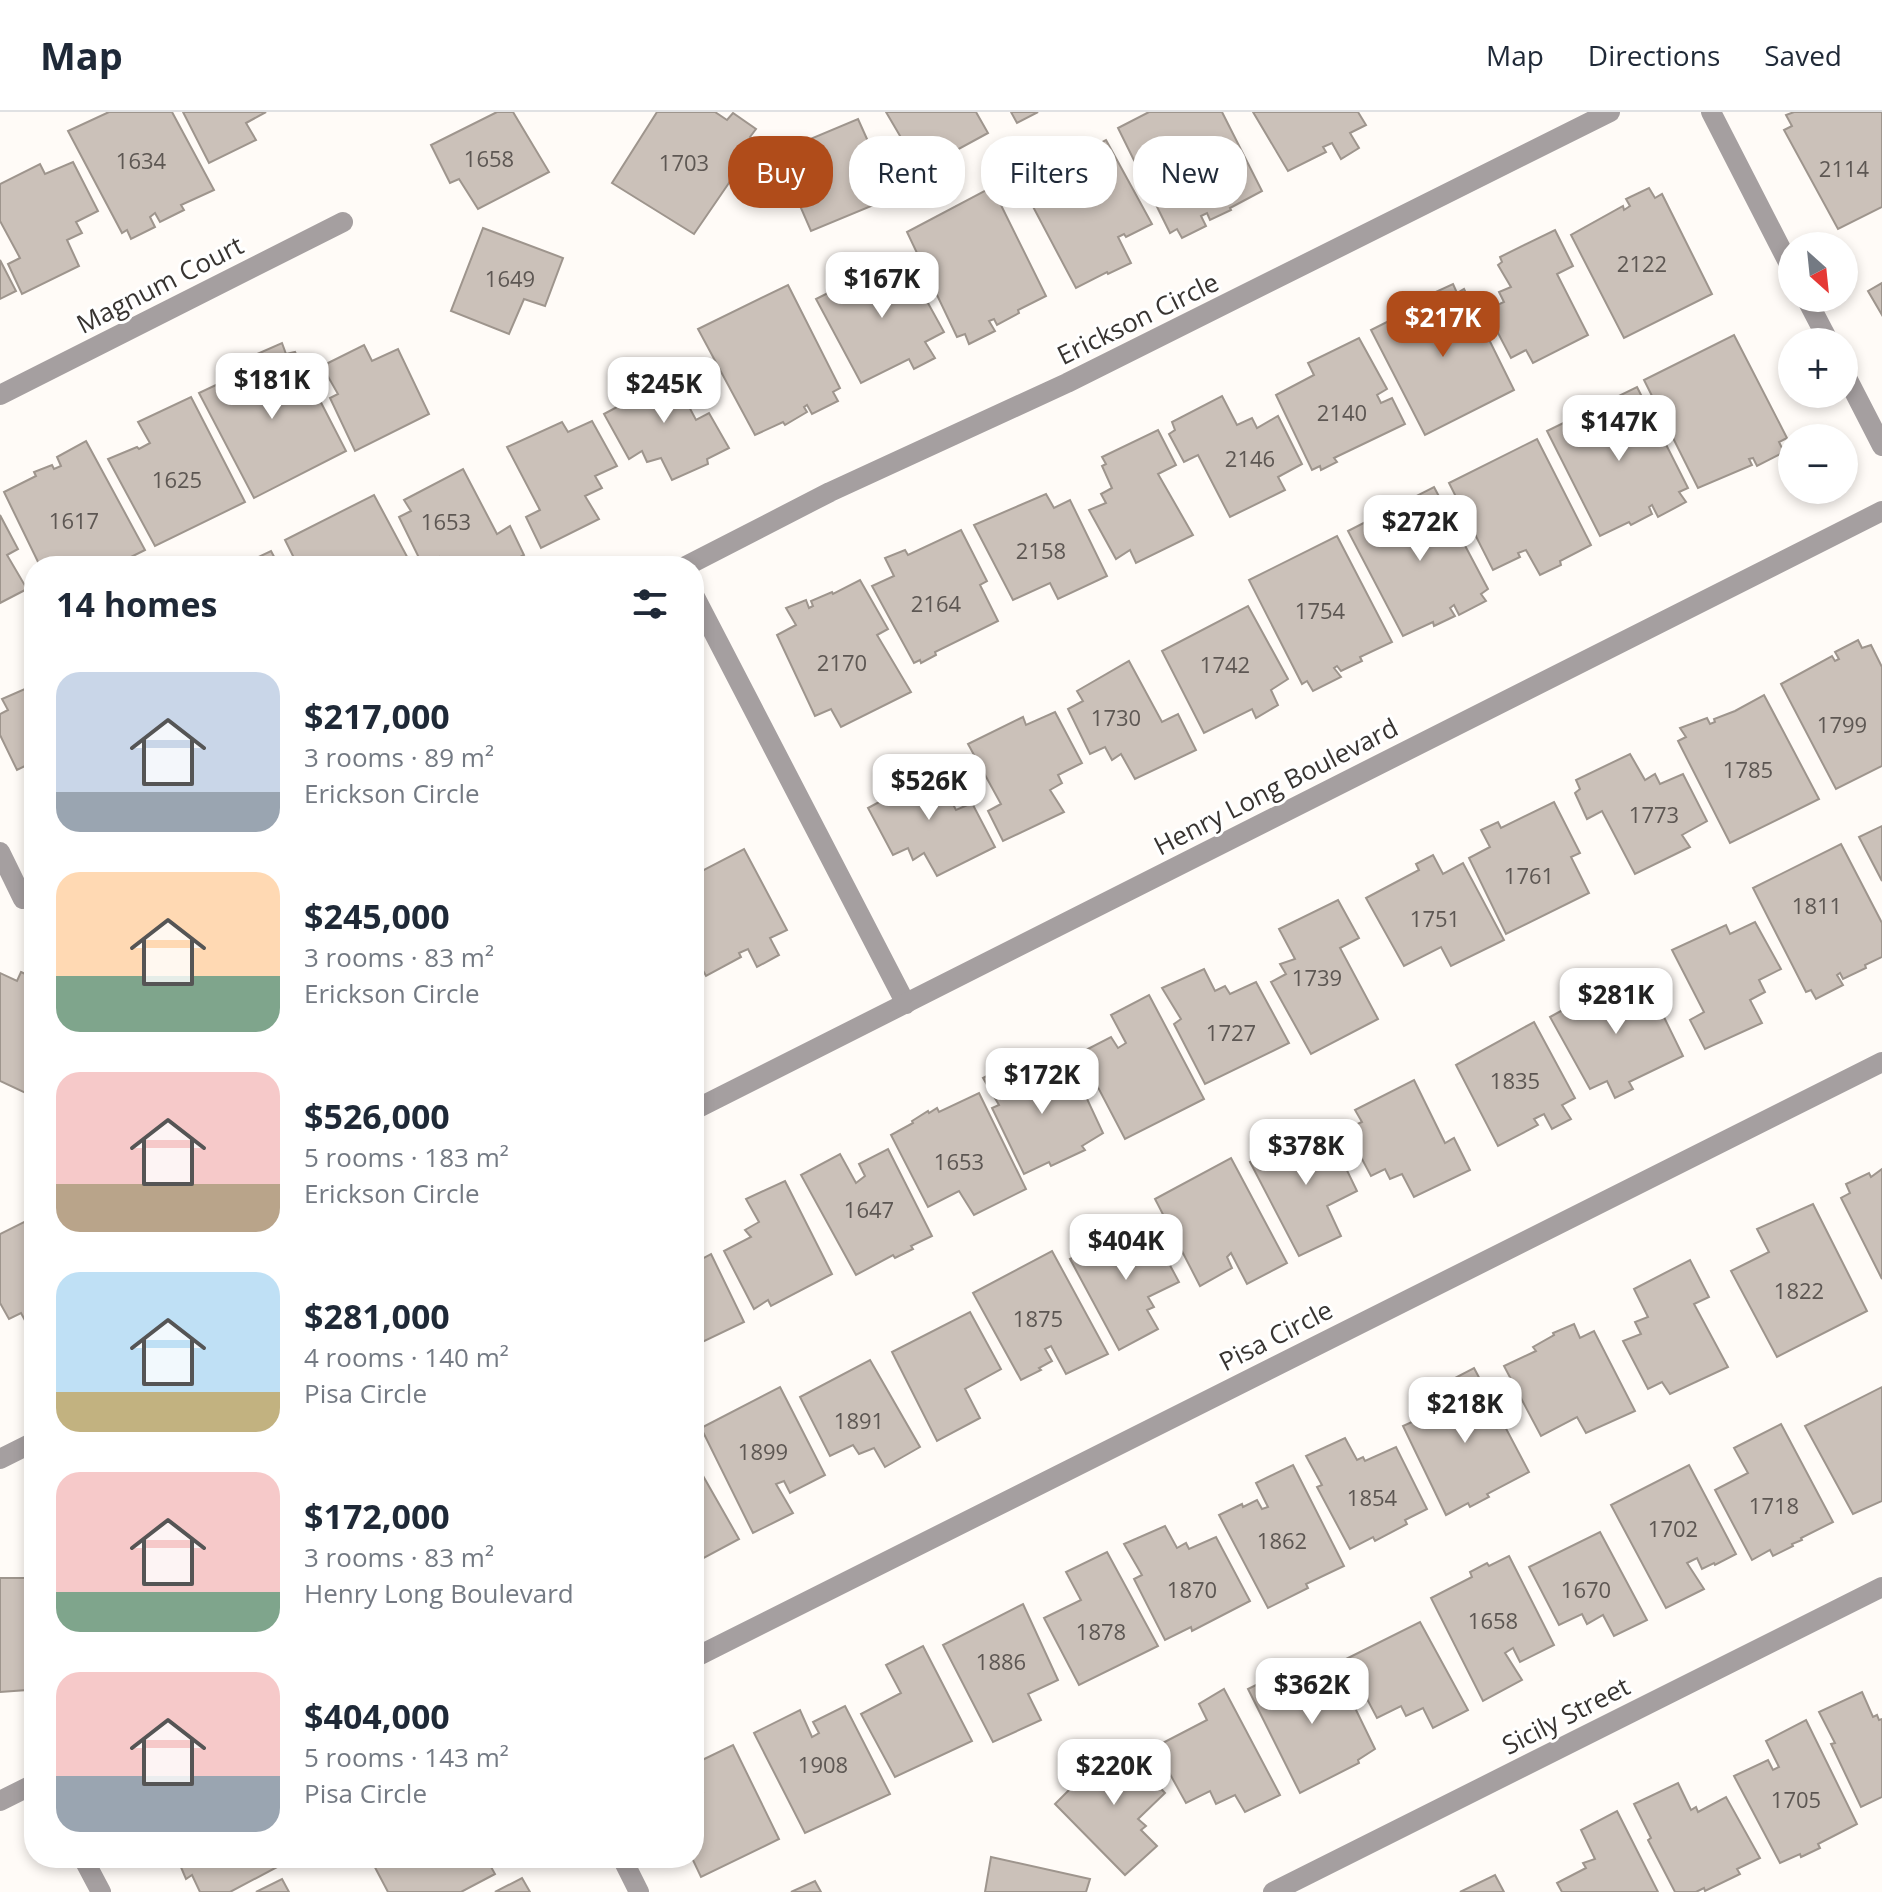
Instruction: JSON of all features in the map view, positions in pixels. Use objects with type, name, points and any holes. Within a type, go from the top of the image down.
[{"type":"street","name":"Erickson Circle","points":[[704,557],[830,492],[1067,383],[1610,112]]},
{"type":"street","points":[[1711,112],[1778,243]]},
{"type":"street","name":"Magnum Court","points":[[0,395],[343,222]]},
{"type":"street","points":[[1858,399],[1882,446]]},
{"type":"street","name":"Henry Long Boulevard","points":[[704,1105],[1882,511]]},
{"type":"street","points":[[704,614],[906,1004]]},
{"type":"street","points":[[0,852],[24,898]]},
{"type":"street","name":"Pisa Circle","points":[[704,1653],[1882,1062]]},
{"type":"street","points":[[0,1459],[24,1447]]},
{"type":"street","name":"Sicily Street","points":[[1273,1892],[1882,1587]]},
{"type":"street","points":[[0,1801],[24,1789]]},
{"type":"street","points":[[88,1868],[101,1892]]},
{"type":"street","points":[[627,1868],[639,1892]]},
{"type":"building","points":[[109,112],[172,112],[214,190],[181,205],[184,210],[160,222],[155,213],[150,217],[155,227],[131,239],[127,230],[122,233],[68,131]]},
{"type":"building","points":[[183,112],[266,112],[246,123],[256,140],[209,163]]},
{"type":"building","points":[[497,112],[513,112],[549,172],[478,209],[459,179],[450,183],[431,145]]},
{"type":"building","points":[[657,112],[715,112],[727,120],[733,113],[756,129],[751,136],[728,136],[728,184],[694,234],[612,183]]},
{"type":"building","points":[[886,112],[976,112],[988,133],[965,146],[965,136],[900,136]]},
{"type":"building","points":[[1011,112],[1038,112],[1017,123]]},
{"type":"building","points":[[1149,112],[1222,112],[1234,136],[1133,136],[1133,158],[1118,128]]},
{"type":"building","points":[[1253,112],[1358,112],[1366,125],[1350,133],[1359,148],[1341,159],[1332,143],[1323,147],[1326,152],[1288,171]]},
{"type":"building","points":[[1794,112],[1882,112],[1882,207],[1838,229],[1784,130],[1792,126],[1786,115]]},
{"type":"building","points":[[858,119],[866,136],[849,136],[849,208],[866,208],[811,231],[801,208],[833,208],[833,136],[818,136]]},
{"type":"building","points":[[1117,160],[1133,189],[1133,208],[1143,208],[1152,224],[1126,237],[1124,234],[1118,237],[1131,263],[1076,288],[1034,208],[1117,208]]},
{"type":"building","points":[[1247,161],[1262,191],[1247,199]]},
{"type":"building","points":[[73,162],[98,211],[76,222],[82,233],[67,240],[79,266],[22,294],[8,264],[20,258],[0,221],[0,184],[40,164],[45,174]]},
{"type":"building","points":[[1649,188],[1655,198],[1662,194],[1712,294],[1624,338],[1571,235],[1623,206],[1624,210],[1630,206],[1626,199]]},
{"type":"building","points":[[981,193],[981,208],[1002,208],[1046,296],[997,325],[994,319],[989,321],[995,331],[969,344],[965,334],[957,337],[907,232],[952,208],[965,208],[965,201]]},
{"type":"building","points":[[1158,208],[1231,210],[1210,220],[1207,213],[1201,216],[1206,226],[1182,238],[1177,229],[1170,233]]},
{"type":"building","points":[[483,228],[563,258],[545,306],[524,299],[509,334],[451,311]]},
{"type":"building","points":[[1555,230],[1573,266],[1557,274],[1588,335],[1533,363],[1526,350],[1511,358],[1486,310],[1504,302],[1499,292],[1511,287],[1498,265],[1502,262],[1500,257]]},
{"type":"building","points":[[902,256],[944,332],[925,342],[935,358],[914,369],[909,359],[861,383],[816,299]]},
{"type":"building","points":[[0,260],[16,291],[0,299]]},
{"type":"building","points":[[1882,283],[1882,315],[1868,291]]},
{"type":"building","points":[[1453,284],[1457,293],[1464,289],[1514,390],[1425,435],[1371,330],[1401,315],[1400,312],[1430,302],[1427,296]]},
{"type":"building","points":[[788,285],[840,388],[833,392],[838,401],[812,414],[807,405],[804,407],[807,412],[785,425],[783,422],[755,435],[698,329]]},
{"type":"building","points":[[1734,335],[1780,424],[1778,455],[1757,466],[1753,458],[1749,459],[1752,465],[1698,488],[1644,380]]},
{"type":"building","points":[[1359,338],[1387,389],[1377,395],[1381,403],[1392,398],[1405,424],[1334,458],[1337,462],[1321,470],[1320,466],[1312,470],[1276,395],[1314,375],[1308,363]]},
{"type":"building","points":[[282,343],[286,354],[295,352],[346,451],[254,498],[199,393],[233,377],[231,373],[253,363],[256,367],[261,365],[255,355]]},
{"type":"building","points":[[364,345],[372,361],[398,349],[429,414],[355,451],[330,398],[338,394],[322,366]]},
{"type":"building","points":[[667,365],[696,420],[709,413],[729,448],[707,459],[708,464],[672,480],[661,458],[647,462],[642,451],[629,459],[604,414],[619,406],[614,392]]},
{"type":"building","points":[[1637,387],[1688,488],[1679,492],[1686,502],[1658,517],[1652,505],[1649,507],[1652,514],[1600,536],[1547,431]]},
{"type":"building","points":[[1222,396],[1237,425],[1252,418],[1257,428],[1278,416],[1302,464],[1278,477],[1285,490],[1230,517],[1198,455],[1184,462],[1169,434],[1175,430],[1172,422]]},
{"type":"building","points":[[191,397],[245,502],[155,546],[108,459],[150,443],[138,422]]},
{"type":"building","points":[[592,421],[617,466],[595,476],[602,488],[585,496],[599,519],[541,548],[526,517],[540,510],[507,447],[562,422],[568,432]]},
{"type":"building","points":[[1158,430],[1176,465],[1158,474],[1193,535],[1136,563],[1130,550],[1116,559],[1089,510],[1106,503],[1101,494],[1112,488],[1102,466],[1106,464],[1102,457]]},
{"type":"building","points":[[1537,439],[1591,545],[1540,575],[1526,550],[1518,553],[1520,557],[1493,570],[1449,483]]},
{"type":"building","points":[[86,441],[145,550],[133,556],[35,556],[4,492],[36,476],[34,472],[52,465],[54,469],[61,466],[57,457]]},
{"type":"building","points":[[463,469],[497,534],[510,526],[524,555],[418,556],[399,517],[411,511],[404,500]]},
{"type":"building","points":[[1434,487],[1488,589],[1481,594],[1486,601],[1459,615],[1454,605],[1450,608],[1455,616],[1403,636],[1348,531]]},
{"type":"building","points":[[1046,494],[1054,508],[1070,500],[1107,576],[1058,599],[1050,583],[1013,600],[974,525]]},
{"type":"building","points":[[374,495],[407,556],[293,556],[285,540]]},
{"type":"building","points":[[0,515],[18,549],[7,555],[24,584],[24,591],[0,603]]},
{"type":"building","points":[[961,530],[987,581],[980,585],[998,621],[935,652],[936,655],[921,663],[920,660],[914,663],[872,586],[894,576],[885,558],[905,550],[908,555]]},
{"type":"building","points":[[1337,536],[1392,642],[1360,657],[1362,661],[1341,671],[1337,666],[1334,668],[1341,677],[1313,691],[1307,681],[1302,684],[1249,580]]},
{"type":"building","points":[[860,580],[888,629],[877,635],[911,692],[841,727],[831,709],[815,716],[777,635],[796,625],[786,608],[806,600],[809,608],[813,606],[811,601]]},
{"type":"building","points":[[1248,606],[1288,679],[1271,690],[1278,705],[1256,718],[1252,709],[1204,733],[1162,651]]},
{"type":"building","points":[[1858,640],[1862,648],[1871,645],[1882,667],[1882,766],[1836,789],[1781,684],[1832,656],[1835,661],[1839,659],[1835,652]]},
{"type":"building","points":[[1129,661],[1162,722],[1178,714],[1196,750],[1135,779],[1121,754],[1112,760],[1105,747],[1090,754],[1068,709],[1083,701],[1077,691]]},
{"type":"building","points":[[24,689],[24,766],[17,770],[0,735],[0,714],[8,710],[2,699]]},
{"type":"building","points":[[1764,695],[1819,799],[1730,843],[1678,741],[1686,737],[1680,728],[1707,718],[1710,724],[1715,722],[1714,719]]},
{"type":"building","points":[[1055,712],[1082,763],[1058,775],[1062,783],[1050,790],[1064,812],[1003,841],[988,811],[1001,804],[968,744],[1023,717],[1026,725]]},
{"type":"building","points":[[1630,754],[1645,780],[1655,774],[1660,784],[1683,774],[1707,821],[1682,835],[1690,847],[1635,874],[1602,811],[1587,819],[1575,793],[1580,789],[1576,780]]},
{"type":"building","points":[[931,763],[956,810],[972,803],[995,847],[937,876],[924,853],[913,860],[908,848],[893,855],[868,808],[883,800],[879,789]]},
{"type":"building","points":[[1554,802],[1580,853],[1571,857],[1589,893],[1506,934],[1469,858],[1490,847],[1481,830],[1498,822],[1501,828]]},
{"type":"building","points":[[1882,826],[1882,881],[1859,837]]},
{"type":"building","points":[[1841,844],[1882,923],[1882,957],[1843,979],[1840,973],[1837,975],[1843,985],[1816,999],[1811,990],[1806,992],[1753,888]]},
{"type":"building","points":[[744,849],[787,930],[770,938],[779,955],[757,967],[748,949],[739,953],[741,957],[706,976],[704,870]]},
{"type":"building","points":[[1433,855],[1443,874],[1463,863],[1504,940],[1451,966],[1441,947],[1404,966],[1366,898],[1419,870],[1416,864]]},
{"type":"building","points":[[1338,900],[1359,938],[1340,948],[1378,1019],[1311,1054],[1271,982],[1286,974],[1280,964],[1295,959],[1279,929]]},
{"type":"building","points":[[1755,922],[1781,969],[1759,980],[1765,992],[1750,1000],[1762,1023],[1705,1049],[1690,1020],[1704,1012],[1672,950],[1726,925],[1730,934]]},
{"type":"building","points":[[1204,969],[1215,991],[1225,986],[1230,994],[1256,982],[1289,1043],[1205,1084],[1174,1024],[1181,1019],[1162,988]]},
{"type":"building","points":[[21,972],[24,973],[24,1092],[0,1081],[0,973],[17,981]]},
{"type":"building","points":[[1630,973],[1652,1016],[1661,1011],[1683,1056],[1629,1082],[1633,1089],[1615,1098],[1607,1081],[1590,1089],[1550,1017]]},
{"type":"building","points":[[1149,995],[1204,1099],[1125,1139],[1080,1053],[1111,1037],[1118,1048],[1126,1043],[1111,1015]]},
{"type":"building","points":[[1534,1022],[1575,1098],[1562,1105],[1571,1119],[1552,1129],[1544,1114],[1534,1119],[1538,1125],[1498,1146],[1456,1065]]},
{"type":"building","points":[[1020,1059],[1033,1082],[1043,1077],[1049,1086],[1074,1071],[1103,1133],[1082,1146],[1085,1150],[1051,1166],[1049,1162],[1024,1174],[992,1108],[999,1105],[983,1078]]},
{"type":"building","points":[[1414,1080],[1445,1143],[1454,1138],[1470,1170],[1414,1197],[1402,1174],[1390,1179],[1385,1169],[1371,1176],[1346,1129],[1362,1122],[1355,1110]]},
{"type":"building","points":[[979,1093],[1026,1189],[974,1215],[959,1191],[928,1207],[891,1135],[928,1111],[937,1108],[939,1112]]},
{"type":"building","points":[[1325,1125],[1357,1191],[1327,1206],[1341,1236],[1299,1256],[1250,1162]]},
{"type":"building","points":[[888,1149],[932,1236],[911,1246],[913,1249],[895,1258],[893,1255],[856,1275],[801,1175],[840,1154],[856,1183],[865,1176],[859,1164]]},
{"type":"building","points":[[1231,1158],[1287,1263],[1247,1284],[1231,1253],[1227,1257],[1232,1268],[1200,1286],[1155,1199]]},
{"type":"building","points":[[1882,1169],[1882,1279],[1841,1198],[1850,1193],[1846,1184],[1869,1173],[1871,1177]]},
{"type":"building","points":[[785,1181],[832,1274],[771,1306],[768,1300],[754,1309],[724,1251],[751,1237],[745,1230],[759,1222],[746,1199]]},
{"type":"building","points":[[1813,1204],[1867,1311],[1777,1357],[1731,1271],[1769,1252],[1757,1229]]},
{"type":"building","points":[[1146,1221],[1179,1282],[1148,1297],[1154,1307],[1147,1310],[1158,1329],[1119,1350],[1070,1259]]},
{"type":"building","points":[[24,1222],[24,1319],[21,1313],[9,1319],[0,1303],[0,1234]]},
{"type":"building","points":[[1052,1251],[1108,1354],[1066,1374],[1051,1346],[1045,1349],[1052,1361],[1021,1380],[973,1293]]},
{"type":"building","points":[[711,1254],[744,1322],[704,1341],[704,1258]]},
{"type":"building","points":[[1690,1260],[1709,1297],[1694,1304],[1728,1367],[1670,1394],[1662,1382],[1648,1389],[1623,1341],[1641,1334],[1635,1322],[1648,1317],[1634,1289]]},
{"type":"building","points":[[970,1312],[1001,1369],[965,1389],[980,1418],[937,1441],[892,1352]]},
{"type":"building","points":[[1574,1324],[1580,1338],[1594,1331],[1635,1411],[1586,1433],[1577,1417],[1541,1436],[1504,1366],[1536,1351],[1533,1347],[1553,1333]]},
{"type":"building","points":[[870,1360],[920,1447],[885,1467],[874,1448],[859,1454],[853,1445],[830,1456],[800,1397]]},
{"type":"building","points":[[1474,1368],[1529,1472],[1487,1494],[1489,1497],[1470,1507],[1468,1503],[1446,1515],[1403,1426],[1436,1411],[1443,1423],[1451,1419],[1434,1389]]},
{"type":"building","points":[[780,1387],[825,1475],[790,1493],[784,1481],[776,1484],[793,1513],[753,1533],[704,1434],[704,1426]]},
{"type":"building","points":[[1882,1387],[1882,1501],[1853,1514],[1805,1426]]},
{"type":"building","points":[[1781,1424],[1833,1522],[1773,1556],[1770,1550],[1752,1560],[1715,1490],[1748,1473],[1734,1448]]},
{"type":"building","points":[[1345,1438],[1357,1460],[1363,1457],[1365,1461],[1396,1447],[1427,1509],[1375,1541],[1373,1537],[1350,1549],[1317,1487],[1322,1485],[1306,1456]]},
{"type":"building","points":[[1293,1465],[1344,1566],[1306,1584],[1308,1588],[1268,1608],[1219,1515],[1257,1500],[1262,1509],[1268,1507],[1256,1483]]},
{"type":"building","points":[[1689,1465],[1736,1554],[1702,1569],[1697,1558],[1687,1563],[1704,1589],[1666,1608],[1611,1505]]},
{"type":"building","points":[[704,1478],[739,1539],[704,1558]]},
{"type":"building","points":[[1165,1526],[1177,1548],[1186,1543],[1189,1549],[1216,1537],[1250,1601],[1192,1631],[1191,1627],[1165,1640],[1134,1579],[1142,1575],[1124,1544]]},
{"type":"building","points":[[1600,1532],[1647,1620],[1614,1636],[1603,1615],[1587,1624],[1582,1614],[1559,1625],[1529,1567]]},
{"type":"building","points":[[1107,1552],[1158,1646],[1079,1685],[1044,1618],[1081,1600],[1066,1572]]},
{"type":"building","points":[[1509,1556],[1554,1645],[1520,1662],[1513,1648],[1505,1653],[1522,1680],[1483,1701],[1431,1598],[1472,1577],[1470,1572]]},
{"type":"building","points":[[0,1578],[24,1578],[24,1690],[0,1692]]},
{"type":"building","points":[[1023,1604],[1058,1680],[1028,1694],[1041,1720],[993,1742],[943,1645]]},
{"type":"building","points":[[1420,1622],[1468,1710],[1433,1728],[1423,1708],[1406,1716],[1401,1706],[1377,1718],[1346,1659]]},
{"type":"building","points":[[923,1646],[972,1741],[895,1777],[861,1714],[901,1693],[886,1665]]},
{"type":"building","points":[[1299,1664],[1312,1691],[1340,1677],[1375,1749],[1358,1760],[1359,1763],[1300,1793],[1248,1689]]},
{"type":"building","points":[[1224,1689],[1280,1795],[1245,1812],[1235,1795],[1216,1804],[1210,1791],[1186,1803],[1155,1747],[1207,1720],[1199,1704]]},
{"type":"building","points":[[1862,1692],[1873,1717],[1877,1715],[1879,1720],[1882,1719],[1882,1797],[1861,1807],[1819,1712]]},
{"type":"building","points":[[845,1706],[890,1794],[805,1833],[754,1733],[800,1710],[812,1737],[819,1733],[813,1722]]},
{"type":"building","points":[[1806,1720],[1857,1824],[1818,1844],[1820,1848],[1780,1863],[1734,1776],[1768,1760],[1773,1770],[1779,1767],[1766,1741]]},
{"type":"building","points":[[1117,1742],[1165,1793],[1138,1819],[1146,1826],[1141,1830],[1157,1846],[1125,1875],[1055,1804]]},
{"type":"building","points":[[733,1745],[779,1839],[701,1877],[697,1868],[704,1868],[704,1759]]},
{"type":"building","points":[[1678,1783],[1691,1810],[1696,1807],[1698,1812],[1726,1797],[1760,1858],[1737,1869],[1740,1874],[1705,1891],[1704,1888],[1696,1892],[1675,1892],[1648,1840],[1651,1838],[1634,1804]]},
{"type":"building","points":[[1617,1811],[1658,1892],[1562,1892],[1557,1883],[1586,1868],[1583,1863],[1595,1859],[1581,1830]]},
{"type":"building","points":[[991,1857],[1090,1879],[1086,1892],[985,1892]]},
{"type":"building","points":[[181,1868],[275,1868],[230,1892],[200,1892],[192,1875],[186,1879]]},
{"type":"building","points":[[375,1868],[492,1868],[495,1874],[461,1892],[388,1892]]},
{"type":"building","points":[[1495,1875],[1504,1892],[1460,1892]]},
{"type":"building","points":[[522,1878],[530,1892],[495,1892]]},
{"type":"building","points":[[282,1879],[289,1892],[256,1892]]},
{"type":"building","points":[[815,1881],[821,1892],[791,1892]]}]
